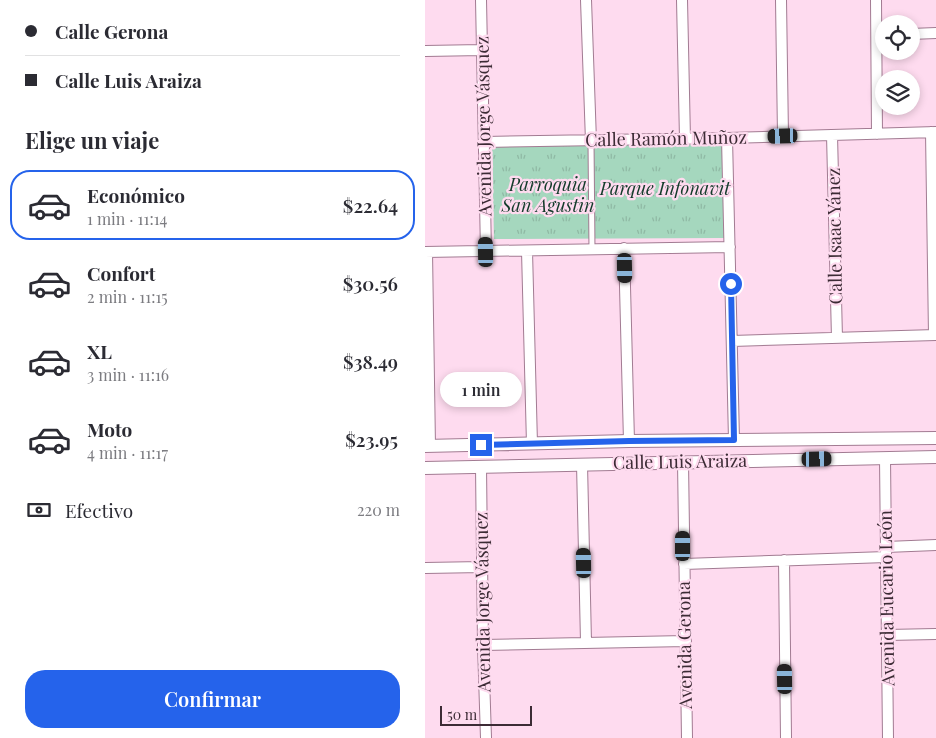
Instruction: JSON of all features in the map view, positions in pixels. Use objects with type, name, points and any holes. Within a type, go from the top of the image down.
[{"type":"street","name":"Avenida Jorge Vásquez","points":[[481,0],[486,252]]},
{"type":"street","points":[[586,0],[591,141]]},
{"type":"street","points":[[682,0],[685,139]]},
{"type":"street","points":[[781,0],[783,136]]},
{"type":"street","points":[[876,0],[878,15]]},
{"type":"street","points":[[920,34],[936,33]]},
{"type":"street","points":[[425,52],[482,50]]},
{"type":"street","points":[[877,134],[879,60]]},
{"type":"street","points":[[732,341],[935,335],[934,132]]},
{"type":"street","name":"Calle Ramón Muñoz","points":[[485,142],[934,132]]},
{"type":"street","name":"Calle Isaac Yánez","points":[[832,135],[837,338]]},
{"type":"street","points":[[727,138],[734,440]]},
{"type":"street","points":[[427,446],[426,252],[730,247]]},
{"type":"street","points":[[624,248],[629,441]]},
{"type":"street","points":[[527,251],[532,444]]},
{"type":"street","name":"Calle Luis Araiza","points":[[427,446],[629,441],[936,438]]},
{"type":"street","points":[[833,440],[834,459]]},
{"type":"street","name":"Calle Luis Araiza","points":[[425,468],[936,457]]},
{"type":"street","name":"Avenida Eucario León","points":[[885,458],[888,738]]},
{"type":"street","name":"Avenida Gerona","points":[[683,462],[687,738]]},
{"type":"street","points":[[582,464],[585,642]]},
{"type":"street","name":"Avenida Jorge Vásquez","points":[[481,466],[483,645],[487,738]]},
{"type":"street","points":[[684,564],[784,560],[886,552],[936,545]]},
{"type":"street","points":[[784,560],[786,738]]},
{"type":"street","points":[[425,568],[482,567]]},
{"type":"street","points":[[887,635],[936,634]]},
{"type":"street","points":[[483,645],[686,641]]},
{"type":"lane","points":[[591,141],[592,250]]},
{"type":"green space","name":"Parque Infonavit","points":[[722,139],[725,238],[494,239],[492,145]]},
{"type":"route","points":[[481,445],[734,440],[731,284]]},
{"type":"park label","name":"Parroquia San Agustin","points":[[548,195]]}]
